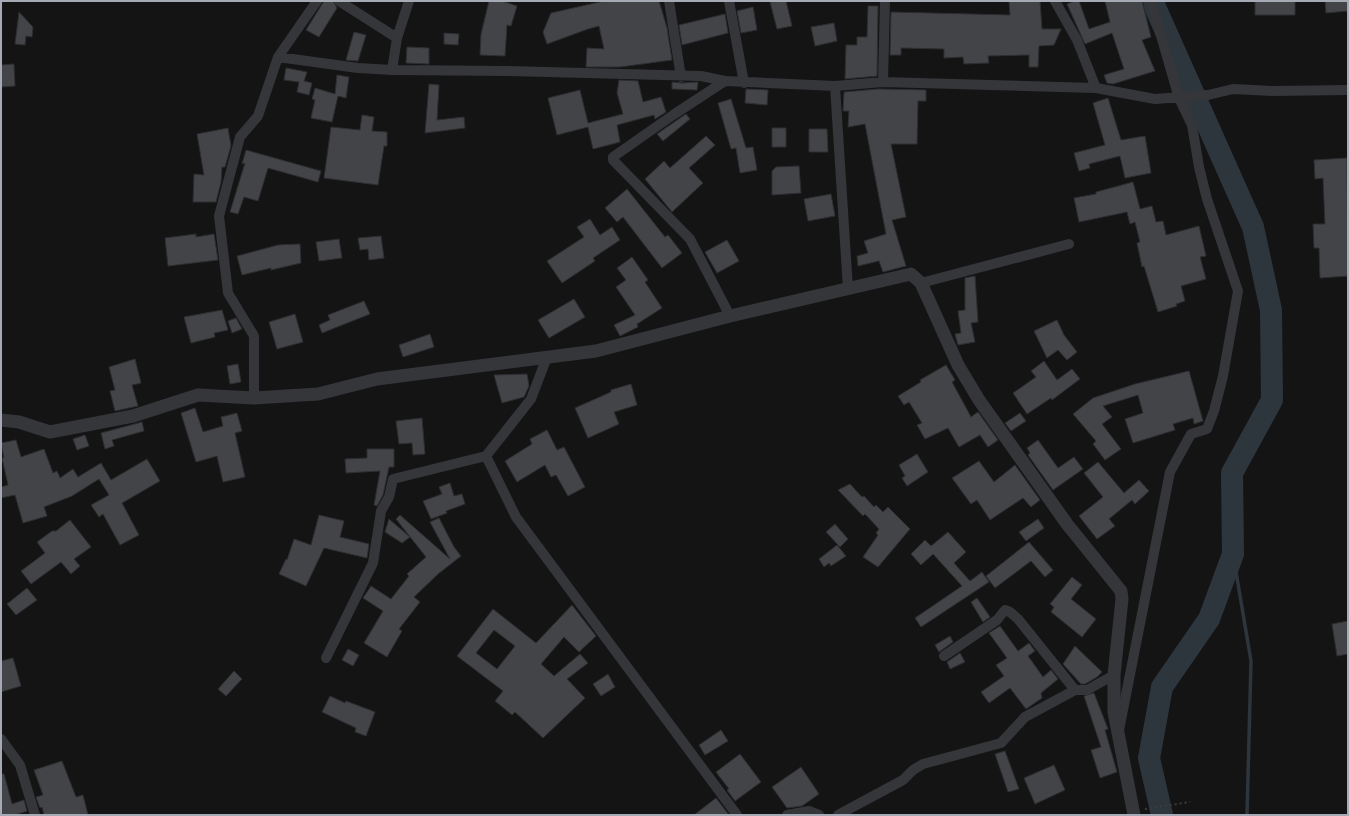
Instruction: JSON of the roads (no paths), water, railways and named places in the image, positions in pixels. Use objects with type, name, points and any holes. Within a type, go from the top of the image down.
[{"type":"street","points":[[254,398],[254,336],[228,293],[219,216],[240,137],[258,116],[278,57],[317,1]]},
{"type":"street","points":[[339,1],[397,38]]},
{"type":"street","points":[[392,70],[397,38],[408,1]]},
{"type":"street","points":[[669,1],[681,77]]},
{"type":"street","points":[[729,1],[744,83]]},
{"type":"street","points":[[883,82],[885,1]]},
{"type":"street","points":[[1055,1],[1076,40],[1096,88]]},
{"type":"street","points":[[1119,734],[1170,472],[1191,434],[1207,429],[1214,411],[1223,376],[1238,291],[1202,181],[1192,125],[1179,98],[1151,1]]},
{"type":"street","points":[[278,57],[358,68],[392,70],[506,71],[681,77],[701,76],[744,83],[835,86],[883,82],[1096,88],[1155,99],[1208,95],[1233,89],[1272,91],[1348,90]]},
{"type":"street","points":[[725,81],[672,115],[613,157],[613,160],[690,239],[730,316]]},
{"type":"street","points":[[835,86],[848,290]]},
{"type":"street","points":[[921,283],[1069,244]]},
{"type":"street","points":[[1,420],[19,422],[50,432],[133,416],[198,395],[254,398],[318,394],[377,379],[596,351],[730,316],[848,290],[911,274],[921,283],[958,365],[979,400],[1068,524],[1121,591],[1122,599],[1114,675],[1114,712],[1134,813]]},
{"type":"street","points":[[326,658],[373,563],[381,511],[389,497],[393,479],[486,456],[531,399],[547,357]]},
{"type":"street","points":[[486,456],[516,517],[737,815]]},
{"type":"street","points":[[944,656],[997,620],[1005,610],[1010,612],[1018,619],[1075,690]]},
{"type":"street","points":[[838,815],[903,780],[913,770],[923,764],[1001,743],[1026,717],[1075,690],[1087,690],[1114,675]]},
{"type":"street","points":[[1,739],[20,765],[35,815]]},
{"type":"street","points":[[787,815],[809,811],[820,815]]},
{"type":"waterway","points":[[1154,1],[1155,7],[1253,227],[1271,310],[1272,400],[1232,473],[1233,554],[1209,619],[1162,687],[1149,758],[1162,815]]},
{"type":"waterway","points":[[1233,554],[1251,661],[1247,815]]}]
